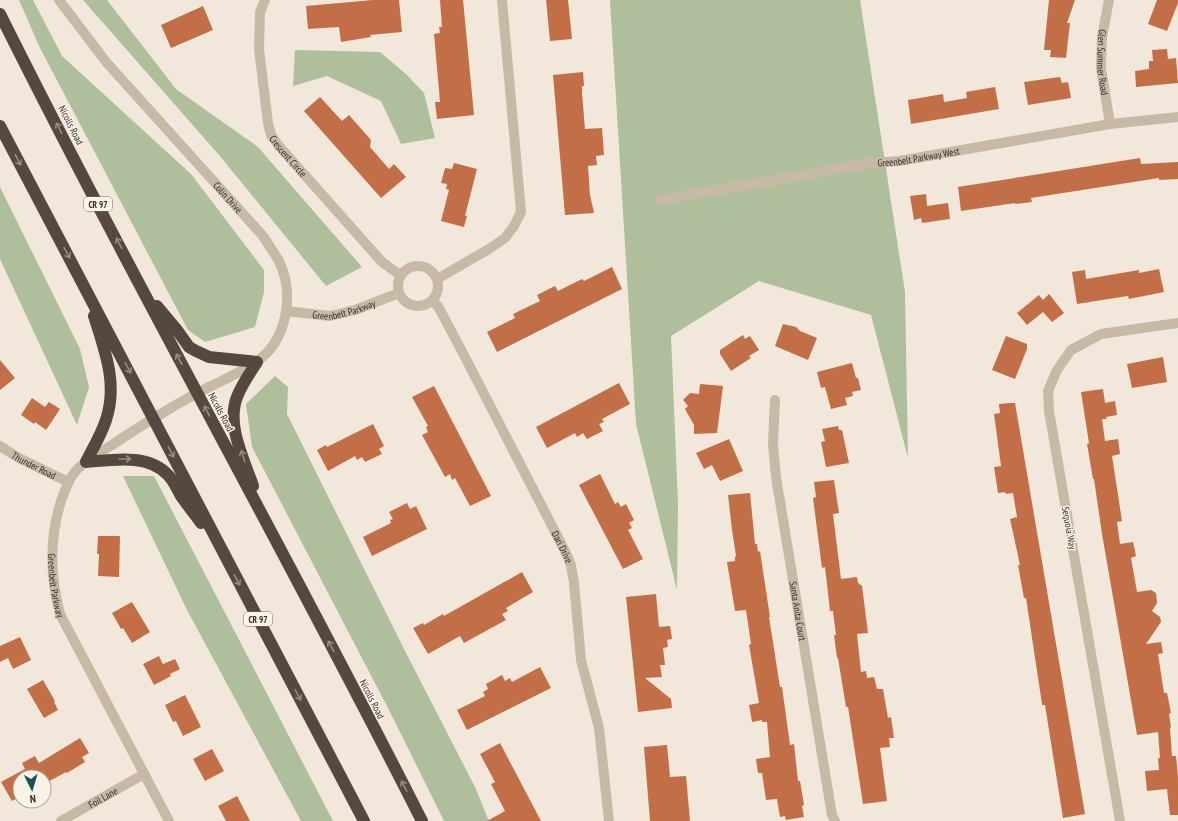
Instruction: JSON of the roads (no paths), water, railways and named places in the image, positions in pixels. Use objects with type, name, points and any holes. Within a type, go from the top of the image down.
[{"type":"highway","name":"Nicolls Road","points":[[0,14],[422,821]]},
{"type":"highway","name":"CR 97","points":[[0,126],[364,821]]},
{"type":"highway","points":[[84,286],[108,360],[111,381],[110,400],[106,420],[86,462],[133,459],[160,468],[168,474],[174,482],[181,496],[225,556]]},
{"type":"highway","points":[[141,286],[189,347],[209,357],[256,362],[237,397],[233,413],[233,422],[264,520]]},
{"type":"street","name":"Colin Drive","points":[[59,0],[108,63],[263,236],[279,262],[284,275],[287,298],[286,312],[284,324],[273,346],[256,362],[197,393]]},
{"type":"street","name":"Crescent Circle","points":[[265,0],[260,12],[258,32],[268,123],[271,135],[279,146],[382,262],[400,275]]},
{"type":"street","points":[[437,279],[505,238],[514,226],[521,212],[502,0]]},
{"type":"street","name":"Glen Summer Road","points":[[1109,0],[1102,37],[1101,68],[1110,124]]},
{"type":"street","name":"Greenbelt Parkway West","points":[[660,200],[872,163],[899,161],[1110,124],[1178,117]]},
{"type":"street","points":[[421,266],[429,269],[437,279],[438,292],[433,300],[424,305],[414,306],[404,302],[399,293],[397,284],[400,275],[407,268],[421,266]]},
{"type":"street","name":"Greenbelt Parkway","points":[[286,312],[330,316],[355,310],[399,293]]},
{"type":"street","name":"Dari Drive","points":[[433,300],[439,308],[466,359],[571,565],[581,660],[599,728],[609,821]]},
{"type":"street","name":"Sequoia Way","points":[[1120,821],[1049,411],[1048,392],[1057,370],[1071,350],[1077,346],[1100,334],[1178,323]]},
{"type":"street","name":"Greenbelt Parkway","points":[[169,821],[67,628],[59,609],[53,579],[52,547],[56,518],[68,482],[73,475],[86,462],[153,418],[197,393]]},
{"type":"street","name":"Santa Anita Court","points":[[775,400],[773,442],[776,477],[832,815],[835,821]]},
{"type":"street","name":"Thunder Road","points":[[0,446],[19,458],[68,482]]},
{"type":"street","name":"Foil Lane","points":[[61,821],[144,774]]}]
